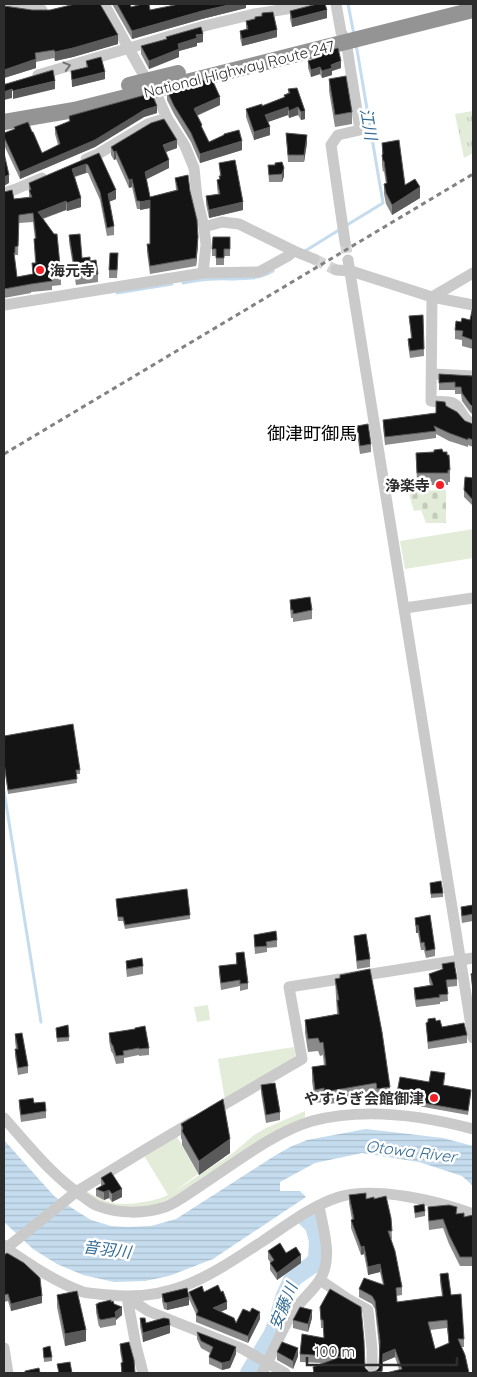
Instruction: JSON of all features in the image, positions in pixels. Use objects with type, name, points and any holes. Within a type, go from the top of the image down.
[{"type":"highway","name":"National Highway Route 247","points":[[4,122],[74,110],[151,86],[350,35],[457,4]]},
{"type":"highway","name":"National Highway Route 247","points":[[350,35],[473,10]]},
{"type":"highway","name":"National Highway Route 247","points":[[4,111],[151,86]]},
{"type":"street","points":[[104,4],[151,86],[166,118],[185,146],[194,168],[197,198],[206,245],[203,273]]},
{"type":"street","points":[[23,79],[204,26],[254,9],[319,4]]},
{"type":"street","points":[[336,4],[350,35],[360,130],[338,136],[331,145],[345,242]]},
{"type":"street","points":[[4,7],[33,11],[53,10]]},
{"type":"street","points":[[80,162],[98,154],[148,124],[166,118]]},
{"type":"street","points":[[4,192],[52,174]]},
{"type":"street","points":[[204,227],[222,222],[239,224],[314,259]]},
{"type":"street","points":[[4,305],[203,273],[260,272],[294,251]]},
{"type":"street","points":[[349,266],[473,1038]]},
{"type":"street","points":[[336,270],[349,266],[432,297],[473,305]]},
{"type":"street","points":[[432,297],[473,273]]},
{"type":"street","points":[[432,297],[431,401],[452,403],[458,406],[464,419],[473,424]]},
{"type":"street","points":[[432,374],[473,376]]},
{"type":"street","points":[[404,608],[473,598]]},
{"type":"street","points":[[473,958],[289,987],[302,1059],[148,1148],[74,1194],[6,1248],[52,1278],[85,1292],[127,1297],[187,1286],[212,1274],[319,1206],[339,1197],[368,1193],[430,1200],[473,1214]]},
{"type":"street","points":[[4,1118],[74,1194],[109,1210],[140,1212],[166,1207],[276,1136],[312,1121],[353,1114],[382,1113],[448,1122],[473,1129]]},
{"type":"street","points":[[264,1366],[294,1311],[320,1280],[327,1261],[327,1247],[319,1206]]},
{"type":"street","points":[[320,1280],[368,1310],[372,1349],[372,1373]]},
{"type":"street","points":[[127,1297],[148,1311],[243,1349],[264,1366],[285,1373]]},
{"type":"street","points":[[127,1297],[132,1330],[143,1373]]},
{"type":"street","points":[[4,1348],[8,1373]]},
{"type":"green space","points":[[473,111],[473,153],[464,158],[455,114]]},
{"type":"green space","points":[[446,490],[446,523],[426,523],[421,510],[414,511],[408,491]]},
{"type":"green space","points":[[473,529],[473,558],[405,569],[400,541]]},
{"type":"green space","points":[[208,1005],[210,1020],[197,1022],[194,1007]]},
{"type":"green space","points":[[294,1047],[296,1058],[225,1100],[218,1059]]},
{"type":"green space","points":[[305,1111],[305,1117],[274,1132],[174,1197],[154,1205],[123,1208],[97,1201],[83,1191],[85,1190],[106,1201],[120,1204],[142,1202],[163,1197],[168,1195],[143,1154],[176,1135],[198,1174],[175,1191],[233,1153],[254,1135]]},
{"type":"water","points":[[366,1129],[443,1138],[473,1146],[473,1186],[462,1176],[419,1162],[362,1153],[315,1163],[280,1182],[280,1191],[300,1191],[306,1197],[213,1259],[169,1276],[145,1281],[114,1282],[83,1275],[57,1264],[33,1249],[4,1222],[4,1140],[54,1196],[91,1220],[111,1226],[128,1227],[151,1226],[176,1219],[276,1155],[307,1140]]},
{"type":"building","points":[[75,4],[100,4],[118,35],[55,52],[54,50],[35,53],[36,59],[4,70],[4,6],[32,10],[50,10]]},
{"type":"building","points":[[117,4],[130,4],[131,7],[149,4],[150,10],[175,4],[233,4],[132,31]]},
{"type":"building","points":[[317,4],[325,4],[327,10],[292,19],[290,11]]},
{"type":"building","points":[[273,12],[277,30],[242,39],[240,31],[248,29],[246,21],[262,16],[262,13]]},
{"type":"building","points":[[201,27],[203,34],[196,35],[197,38],[178,44],[179,49],[149,61],[141,46],[167,39],[166,37]]},
{"type":"building","points":[[338,48],[341,61],[331,65],[332,68],[322,71],[320,67],[311,70],[308,61],[317,58],[319,54]]},
{"type":"building","points":[[101,57],[105,72],[72,80],[71,71],[88,67],[86,61]]},
{"type":"building","points":[[53,70],[55,81],[4,92],[4,84]]},
{"type":"building","points":[[346,76],[352,112],[335,115],[329,79]]},
{"type":"building","points":[[211,77],[220,97],[194,109],[201,126],[209,142],[224,134],[239,130],[242,141],[200,154],[191,133],[167,91],[194,82],[195,84]]},
{"type":"building","points":[[297,88],[305,111],[301,112],[298,107],[289,111],[288,107],[265,115],[270,127],[254,132],[246,109],[262,104],[262,106],[285,97],[284,95],[290,93],[288,89]]},
{"type":"building","points":[[152,94],[157,106],[144,110],[95,140],[20,172],[4,137],[4,133],[28,122],[42,153],[60,144],[55,127],[70,121],[69,116]]},
{"type":"building","points":[[164,119],[177,140],[163,145],[169,160],[145,172],[150,197],[178,190],[175,178],[188,175],[197,220],[196,258],[150,266],[147,244],[150,244],[150,200],[137,201],[132,179],[129,180],[116,151],[114,152],[111,147],[151,123]]},
{"type":"building","points":[[286,133],[307,135],[304,155],[288,155]]},
{"type":"building","points":[[399,140],[405,185],[415,179],[420,187],[392,205],[384,184],[387,183],[382,143]]},
{"type":"building","points":[[4,153],[9,175],[4,177]]},
{"type":"building","points":[[99,153],[116,190],[108,194],[114,226],[107,228],[100,192],[88,165],[72,169],[81,198],[67,203],[66,201],[38,212],[54,234],[57,234],[61,276],[52,277],[52,281],[4,289],[4,192],[12,190],[14,199],[32,197],[29,183]],"holes":[[[33,213],[36,238],[34,239],[36,263],[32,263],[33,274],[17,277],[14,253],[15,247],[18,246],[19,215]]]},
{"type":"building","points":[[235,160],[243,202],[209,210],[206,196],[220,194],[217,180],[221,176],[219,163]]},
{"type":"building","points":[[282,162],[284,168],[282,174],[269,175],[268,165]]},
{"type":"building","points":[[80,234],[82,258],[90,257],[90,261],[96,260],[98,274],[76,278],[69,235]]},
{"type":"building","points":[[213,237],[230,237],[230,249],[224,249],[224,258],[216,258],[216,249],[212,249]]},
{"type":"building","points":[[110,253],[118,253],[117,270],[109,270]]},
{"type":"building","points":[[473,306],[473,340],[462,336],[463,331],[455,330],[456,321],[461,322],[462,318],[470,320]]},
{"type":"building","points":[[423,315],[424,349],[410,351],[408,339],[412,338],[409,316]]},
{"type":"building","points":[[439,374],[473,376],[473,407],[462,393],[461,387],[455,387],[455,382],[439,383]]},
{"type":"building","points":[[436,401],[445,402],[446,406],[457,412],[465,421],[473,424],[473,440],[468,438],[468,440],[434,426],[436,431],[385,437],[383,420],[436,413]]},
{"type":"building","points":[[368,424],[371,444],[360,446],[357,426]]},
{"type":"building","points":[[442,449],[443,452],[447,452],[447,455],[449,455],[450,470],[448,470],[448,473],[417,473],[416,453],[434,452],[434,450]]},
{"type":"building","points":[[465,477],[473,478],[473,500],[464,490]]},
{"type":"building","points":[[310,597],[312,610],[293,614],[290,600]]},
{"type":"building","points":[[73,724],[80,770],[76,770],[77,779],[8,790],[4,763],[4,736]]},
{"type":"building","points":[[441,881],[443,893],[431,894],[430,883]]},
{"type":"building","points":[[187,889],[190,915],[125,925],[123,917],[118,917],[116,899]]},
{"type":"building","points":[[473,905],[473,914],[462,916],[461,907]]},
{"type":"building","points":[[430,915],[435,949],[426,951],[424,942],[421,943],[415,918]]},
{"type":"building","points":[[276,931],[277,940],[266,942],[267,946],[255,947],[254,935]]},
{"type":"building","points":[[366,934],[370,959],[357,961],[354,936]]},
{"type":"building","points":[[244,952],[248,983],[240,984],[240,980],[221,983],[219,966],[237,964],[236,953]]},
{"type":"building","points":[[142,958],[143,966],[127,969],[126,961]]},
{"type":"building","points":[[454,962],[457,979],[446,980],[448,994],[416,1000],[414,988],[433,985],[429,974],[443,969],[442,964]]},
{"type":"building","points":[[370,969],[390,1087],[377,1089],[376,1083],[324,1092],[324,1088],[315,1090],[312,1067],[326,1065],[323,1042],[320,1043],[318,1038],[308,1039],[305,1020],[339,1014],[337,1000],[339,1000],[335,979],[340,978],[340,975]]},
{"type":"building","points":[[435,1018],[436,1021],[440,1020],[442,1027],[464,1023],[467,1035],[428,1042],[426,1023],[428,1019]]},
{"type":"building","points":[[68,1025],[69,1037],[57,1038],[56,1028]]},
{"type":"building","points":[[145,1026],[149,1048],[123,1051],[124,1055],[116,1056],[109,1033]]},
{"type":"building","points":[[22,1033],[28,1066],[18,1068],[15,1049],[18,1049],[15,1034]]},
{"type":"building","name":"やすらぎ会館御津","points":[[431,1071],[445,1073],[443,1085],[471,1090],[468,1111],[396,1098],[400,1077],[429,1082]]},
{"type":"building","points":[[275,1083],[280,1112],[266,1115],[261,1085]]},
{"type":"building","points":[[33,1098],[34,1103],[45,1102],[46,1111],[21,1115],[19,1100]]},
{"type":"building","points":[[223,1099],[230,1139],[199,1161],[182,1131],[181,1124]]},
{"type":"building","points":[[111,1172],[122,1189],[112,1194],[109,1190],[104,1192],[96,1189],[105,1184],[101,1178]]},
{"type":"building","points":[[366,1193],[366,1199],[386,1196],[392,1231],[388,1231],[395,1251],[402,1287],[396,1288],[397,1302],[443,1296],[440,1274],[448,1273],[451,1295],[461,1294],[464,1339],[458,1339],[465,1355],[469,1373],[386,1373],[402,1369],[395,1349],[383,1354],[382,1371],[371,1373],[314,1373],[313,1367],[340,1357],[300,1354],[302,1334],[324,1338],[320,1307],[330,1289],[361,1307],[365,1368],[372,1372],[379,1368],[380,1341],[375,1301],[372,1296],[359,1289],[364,1278],[384,1285],[380,1264],[368,1267],[364,1246],[361,1247],[351,1220],[354,1219],[349,1195]],"holes":[[[447,1320],[449,1343],[435,1349],[428,1322]]]},
{"type":"building","points":[[424,1204],[425,1211],[415,1213],[414,1206]]},
{"type":"building","points":[[449,1205],[457,1207],[456,1214],[464,1213],[464,1217],[473,1215],[473,1257],[460,1257],[443,1219],[429,1221],[428,1207]]},
{"type":"building","points":[[280,1243],[286,1253],[296,1247],[301,1255],[277,1273],[270,1263],[274,1260],[268,1251]]},
{"type":"building","points":[[7,1253],[24,1263],[40,1278],[42,1296],[11,1304],[8,1294],[4,1295],[4,1255]]},
{"type":"building","points":[[218,1285],[221,1292],[223,1291],[227,1302],[213,1308],[234,1318],[236,1323],[243,1309],[250,1312],[252,1308],[260,1312],[248,1336],[196,1315],[198,1311],[189,1292],[202,1286],[204,1292]]},
{"type":"building","points":[[187,1288],[189,1297],[167,1303],[164,1302],[162,1294]]},
{"type":"building","points":[[77,1291],[86,1330],[65,1334],[57,1295]]},
{"type":"building","points":[[111,1300],[114,1304],[122,1307],[115,1312],[116,1317],[100,1320],[96,1304]]},
{"type":"building","points":[[300,1307],[312,1310],[308,1324],[293,1320]]},
{"type":"building","points":[[140,1318],[145,1318],[146,1323],[164,1318],[169,1319],[170,1325],[143,1333]]},
{"type":"building","points":[[197,1332],[236,1347],[230,1361],[222,1363],[209,1357],[213,1347],[201,1341]]},
{"type":"building","points":[[129,1342],[135,1373],[122,1373],[121,1363],[123,1362],[120,1344]]},
{"type":"building","points":[[282,1342],[298,1348],[293,1361],[277,1352]]},
{"type":"building","points":[[50,1346],[52,1357],[44,1358],[43,1348]]},
{"type":"building","points":[[70,1362],[72,1373],[59,1373],[57,1364]]},
{"type":"building","points":[[39,1368],[40,1373],[25,1373],[25,1371]]},
{"type":"waterway","name":"江川","points":[[348,4],[354,35]]},
{"type":"waterway","name":"江川","points":[[347,225],[383,203],[356,44]]},
{"type":"waterway","points":[[305,251],[339,230]]},
{"type":"waterway","points":[[183,283],[207,279],[252,278],[273,271]]},
{"type":"waterway","points":[[117,293],[172,284]]},
{"type":"waterway","points":[[4,791],[41,1022]]},
{"type":"waterway","name":"安藤川","points":[[249,1373],[272,1335],[284,1298],[293,1278],[312,1265],[317,1259],[318,1241],[314,1226],[305,1217]]},
{"type":"tunnel","points":[[345,242],[348,260]]},
{"type":"tunnel","points":[[314,259],[336,270]]},
{"type":"railway","points":[[4,454],[473,174]]},
{"type":"place","name":"海元寺","points":[[40,270]]},
{"type":"place","name":"浄楽寺","points":[[440,485]]},
{"type":"place","name":"やすらぎ会館御津","points":[[434,1098]]},
{"type":"district","name":"御津町御馬","points":[[312,433]]},
{"type":"water label","name":"Otowa River","points":[[411,1151]]},
{"type":"water label","name":"音羽川","points":[[107,1249]]}]
